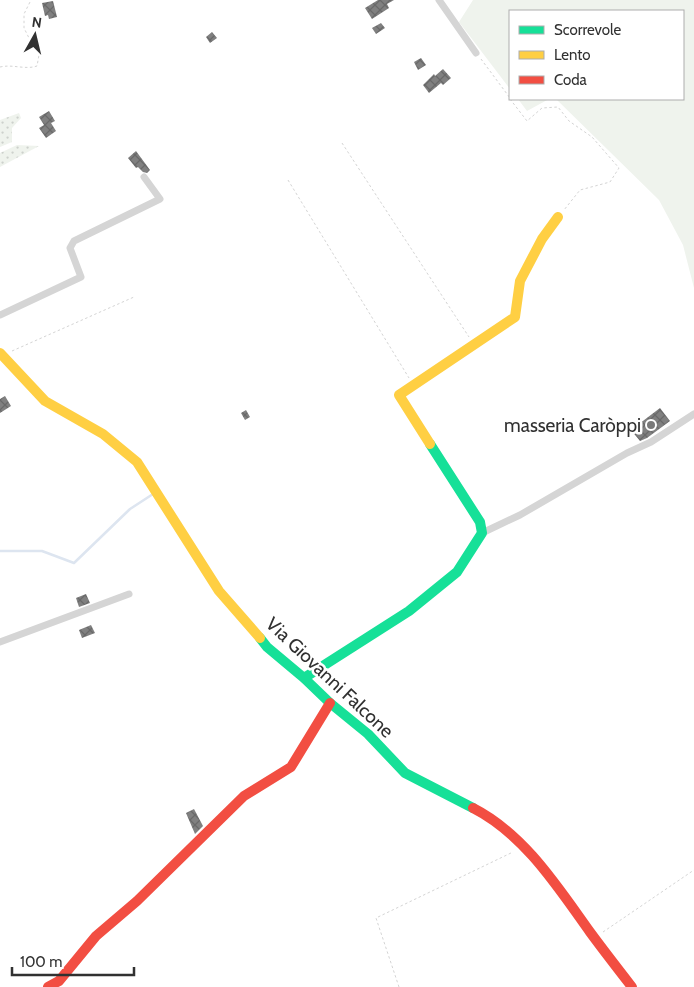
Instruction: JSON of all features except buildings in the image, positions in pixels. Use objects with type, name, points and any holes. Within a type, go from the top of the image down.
[{"type":"street","points":[[439,0],[476,53]]},
{"type":"street","points":[[0,316],[81,277],[70,248],[71,244],[74,240],[160,199],[144,177]]},
{"type":"street","points":[[482,533],[480,522],[399,395],[515,317],[520,280],[542,239],[558,217]]},
{"type":"street","name":"Via Giovanni Falcone","points":[[1,354],[27,384],[45,401],[103,434],[137,462],[220,591],[267,647],[368,734],[405,773],[489,816],[549,874],[594,938],[632,987]]},
{"type":"street","points":[[304,678],[409,610],[457,572],[482,533],[520,515],[627,453],[651,442],[694,414]]},
{"type":"street","points":[[0,642],[129,594]]},
{"type":"street","points":[[48,987],[59,981],[96,936],[137,901],[244,796],[291,767],[330,703]]},
{"type":"path","points":[[0,67],[15,65],[29,69],[37,66],[38,48],[30,40],[24,28],[24,14],[31,0]]},
{"type":"path","points":[[476,53],[509,98]]},
{"type":"path","points":[[511,100],[527,121],[542,108],[558,106],[568,121],[592,137],[619,168],[610,182],[580,190],[558,217]]},
{"type":"path","points":[[342,143],[473,344]]},
{"type":"path","points":[[288,180],[413,385]]},
{"type":"path","points":[[1,354],[134,297]]},
{"type":"path","points":[[400,987],[376,918],[522,847]]},
{"type":"path","points":[[594,938],[694,870]]},
{"type":"shaded area","points":[[473,0],[694,0],[694,288],[683,245],[659,200],[557,100],[684,100],[684,10],[509,10],[509,88],[459,22]]},
{"type":"shaded area","points":[[519,100],[547,100],[527,111]]},
{"type":"shaded area","points":[[19,113],[21,118],[12,128],[12,142],[0,147],[0,120]]},
{"type":"shaded area","points":[[17,145],[39,146],[0,167],[0,153]]},
{"type":"waterway","points":[[0,551],[42,551],[74,563],[130,509],[153,494]]},
{"type":"traffic: fast","points":[[304,678],[409,611],[457,572],[482,533],[480,522],[430,444]]},
{"type":"traffic: fast","points":[[260,638],[267,647],[368,734],[405,773],[473,808]]},
{"type":"traffic: slow","points":[[430,444],[399,395],[515,317],[520,281],[542,239],[558,217]]},
{"type":"traffic: slow","points":[[0,353],[45,401],[103,434],[137,462],[219,591],[260,638]]},
{"type":"traffic: jam","points":[[48,987],[59,981],[96,936],[137,901],[244,796],[291,767],[330,703]]},
{"type":"traffic: jam","points":[[473,808],[508,832],[538,862],[632,987]]},
{"type":"place","name":"masseria Caròppi","points":[[651,425]]}]
